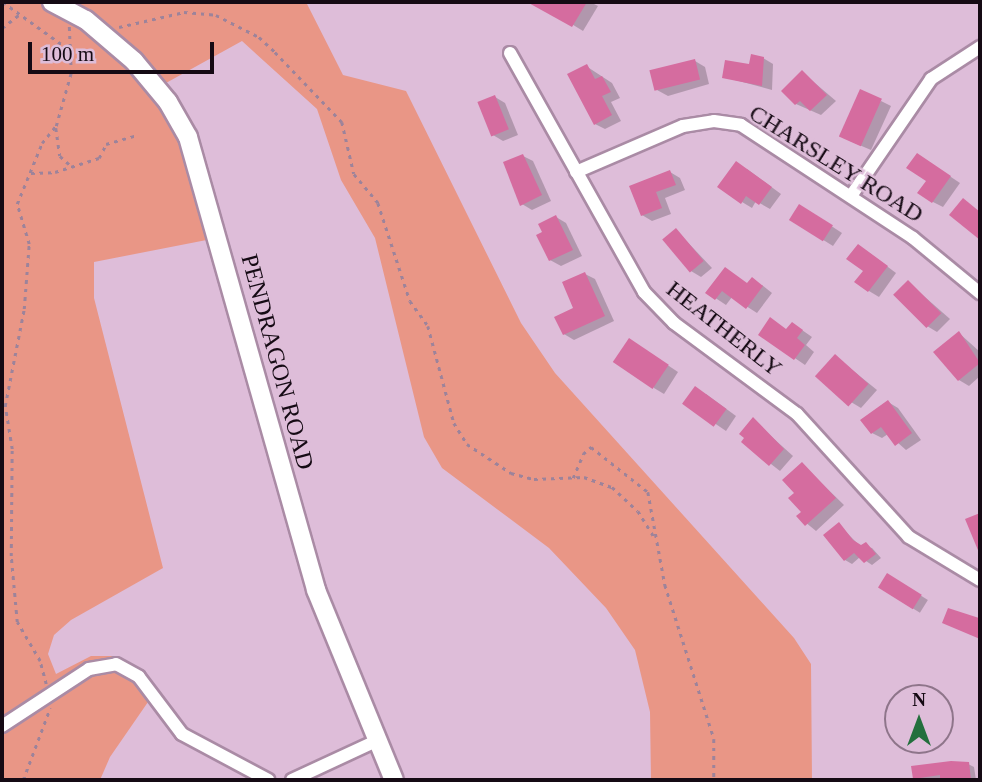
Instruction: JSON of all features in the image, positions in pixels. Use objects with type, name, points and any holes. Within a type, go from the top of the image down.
[{"type":"street","name":"PENDRAGON ROAD","points":[[60,5],[109,37],[134,61],[168,102],[188,137],[316,590],[394,780]]},
{"type":"street","points":[[851,196],[931,79],[980,47]]},
{"type":"street","name":"HEATHERLY","points":[[510,53],[632,276],[658,307],[797,414],[909,537],[980,580]]},
{"type":"street","name":"CHARSLEY ROAD","points":[[576,172],[683,127],[729,122],[754,132],[851,196],[946,261],[980,293]]},
{"type":"street","points":[[2,726],[89,669],[116,664],[139,677],[182,734],[268,780]]},
{"type":"street","points":[[292,780],[376,741]]},
{"type":"path","points":[[3,2],[72,51]]},
{"type":"path","points":[[60,5],[72,51],[71,73],[56,126],[60,156],[70,165]]},
{"type":"path","points":[[119,27],[184,12],[216,15],[259,37],[275,52],[342,122],[354,174],[379,203],[410,301],[428,326],[454,423],[467,444],[511,473],[534,479],[595,480],[622,494],[654,537]]},
{"type":"path","points":[[2,28],[20,14]]},
{"type":"path","points":[[23,780],[48,721],[48,698],[40,661],[17,622],[11,556],[12,449],[5,406],[24,309],[29,244],[18,204],[42,143],[56,126]]},
{"type":"path","points":[[31,173],[99,158],[106,144],[138,135]]},
{"type":"path","points":[[573,478],[587,448],[603,452],[648,492],[654,537],[674,617],[712,728],[714,780]]},
{"type":"shaded area","points":[[2,2],[306,2],[343,75],[406,91],[521,323],[555,373],[794,638],[811,664],[812,780],[651,780],[650,712],[635,650],[606,608],[549,548],[442,468],[424,437],[375,238],[341,180],[317,109],[242,41],[166,83],[205,157],[227,236],[94,262],[94,298],[163,568],[71,620],[54,635],[48,654],[56,674],[91,656],[118,656],[126,661],[148,702],[110,757],[100,780],[2,780]]},
{"type":"building","points":[[527,2],[587,2],[572,27]]},
{"type":"building","points":[[751,54],[764,57],[762,86],[722,78],[725,60],[749,64]]},
{"type":"building","points":[[695,59],[700,79],[654,91],[649,70]]},
{"type":"building","points":[[587,64],[595,79],[602,76],[611,92],[602,96],[612,115],[594,125],[567,74]]},
{"type":"building","points":[[802,70],[827,95],[810,111],[800,101],[795,105],[781,91]]},
{"type":"building","points":[[860,89],[882,99],[861,146],[839,137]]},
{"type":"building","points":[[495,95],[509,129],[491,136],[477,102]]},
{"type":"building","points":[[917,153],[951,176],[932,203],[917,193],[926,181],[906,168]]},
{"type":"building","points":[[523,154],[542,195],[520,206],[503,162]]},
{"type":"building","points":[[736,161],[772,187],[759,205],[746,196],[741,204],[717,187]]},
{"type":"building","points":[[670,170],[676,185],[656,192],[662,208],[641,216],[629,186]]},
{"type":"building","points":[[963,198],[980,212],[980,240],[949,215]]},
{"type":"building","points":[[799,204],[833,225],[823,241],[789,220]]},
{"type":"building","points":[[556,215],[573,250],[549,261],[536,235],[542,232],[538,224]]},
{"type":"building","points":[[676,228],[704,261],[690,273],[662,240]]},
{"type":"building","points":[[858,244],[888,266],[868,292],[854,282],[863,271],[846,259]]},
{"type":"building","points":[[725,267],[747,283],[752,277],[763,286],[746,309],[722,291],[715,300],[705,293]]},
{"type":"building","points":[[585,272],[605,316],[563,335],[554,317],[573,308],[562,282]]},
{"type":"building","points":[[908,280],[941,313],[926,328],[893,295]]},
{"type":"building","points":[[770,317],[786,329],[792,322],[803,330],[797,338],[805,345],[794,360],[758,335]]},
{"type":"building","points":[[959,331],[980,363],[958,381],[933,352]]},
{"type":"building","points":[[629,338],[669,365],[653,389],[613,362]]},
{"type":"building","points":[[835,354],[868,384],[848,406],[815,376]]},
{"type":"building","points":[[695,386],[727,409],[714,427],[682,404]]},
{"type":"building","points":[[888,400],[912,433],[895,446],[881,427],[871,434],[860,420]]},
{"type":"building","points":[[753,417],[784,449],[769,466],[741,442],[744,438],[739,434]]},
{"type":"building","points":[[802,462],[836,498],[805,526],[796,516],[801,512],[788,498],[794,493],[782,480]]},
{"type":"building","points":[[980,513],[980,555],[965,519]]},
{"type":"building","points":[[839,522],[853,540],[861,545],[866,542],[876,554],[864,563],[854,553],[844,561],[823,535]]},
{"type":"building","points":[[887,573],[922,595],[913,609],[878,587]]},
{"type":"building","points":[[948,608],[979,618],[980,639],[942,623]]},
{"type":"building","points":[[951,761],[969,762],[971,780],[940,780],[940,775],[913,779],[911,766]]}]
